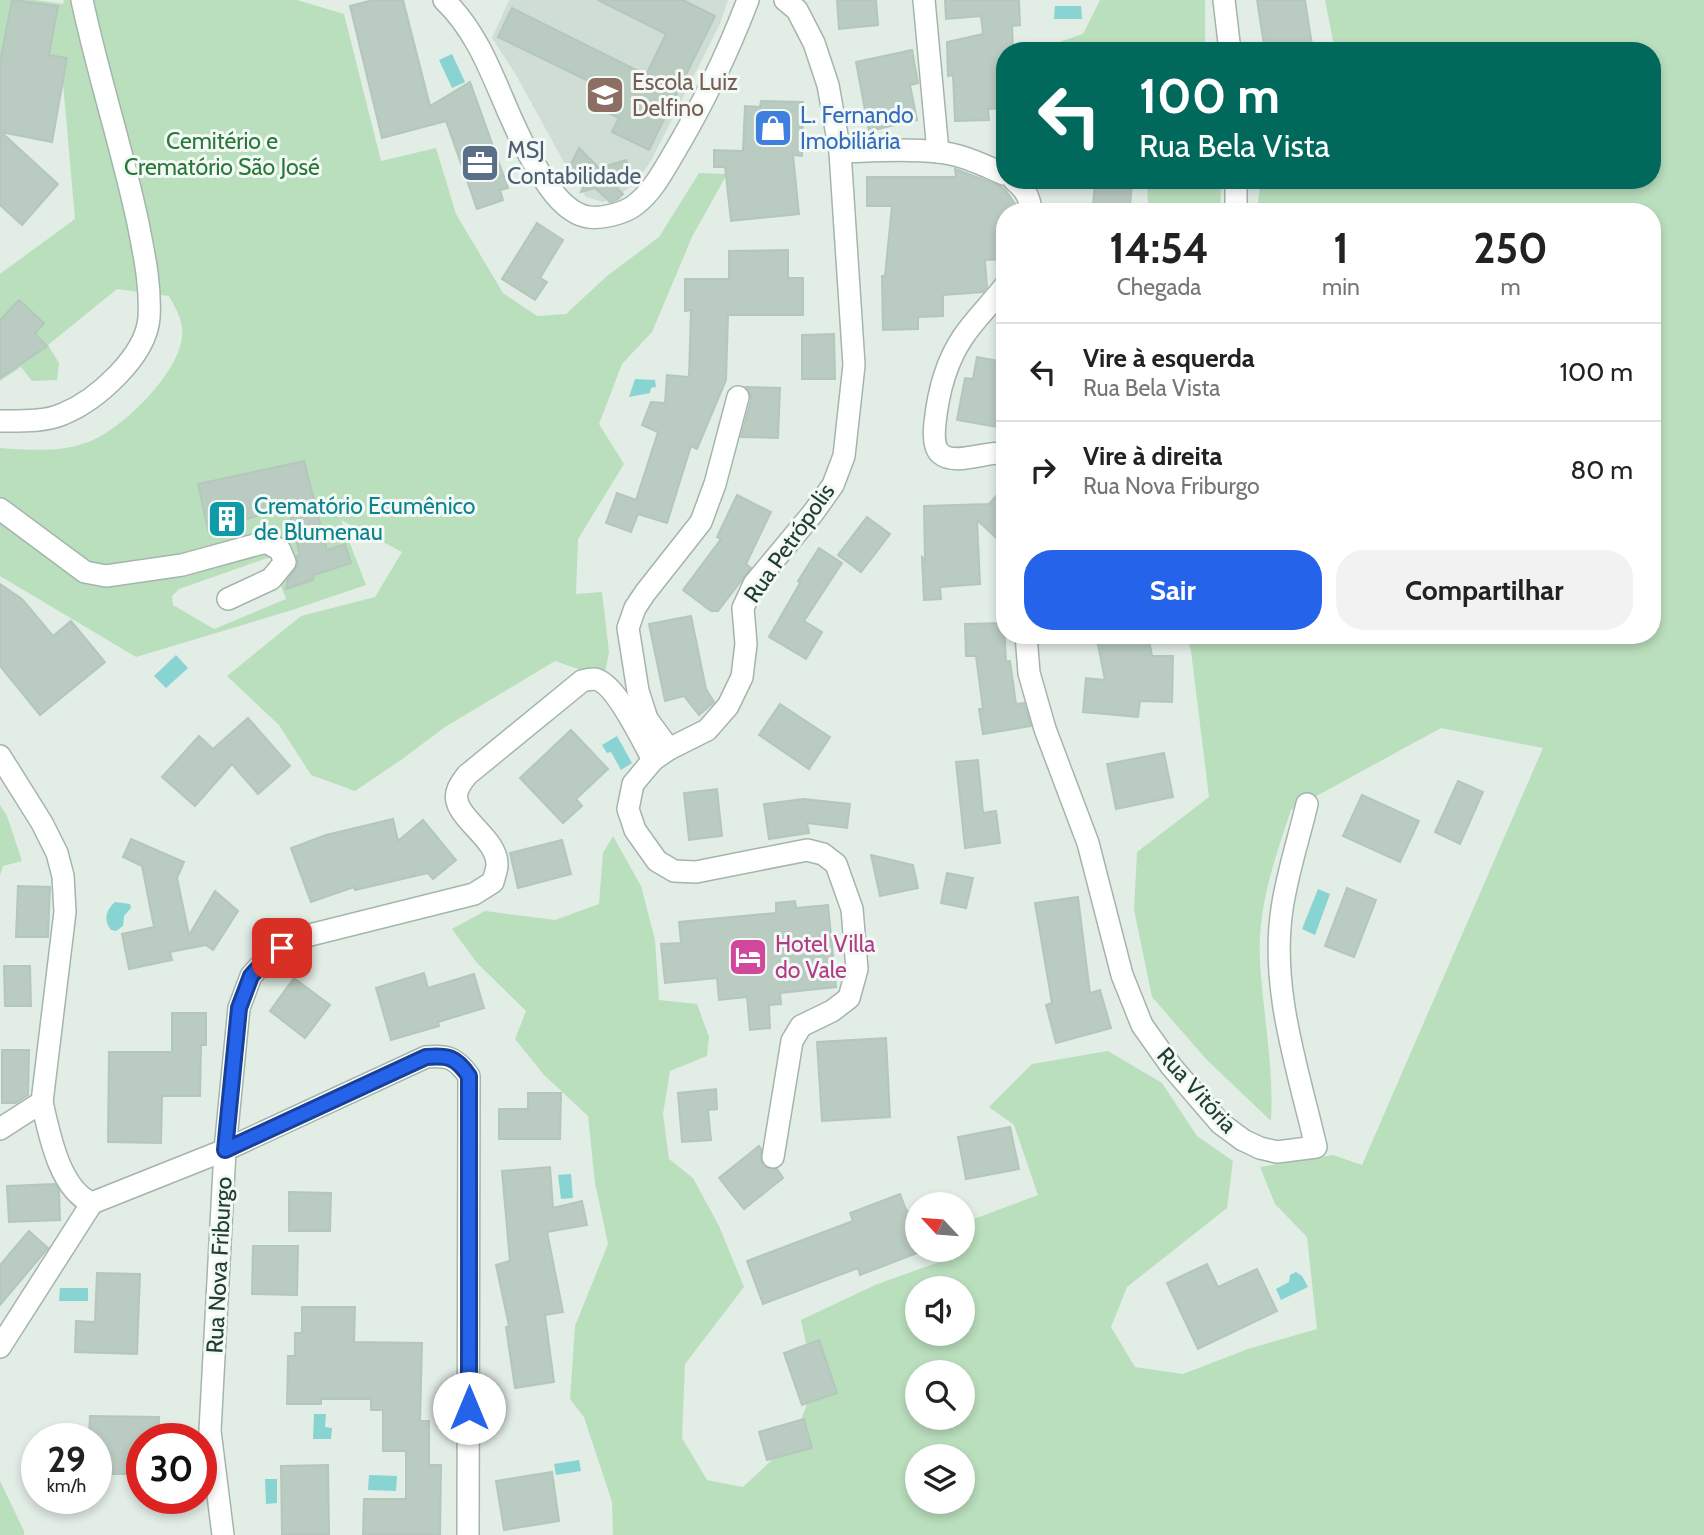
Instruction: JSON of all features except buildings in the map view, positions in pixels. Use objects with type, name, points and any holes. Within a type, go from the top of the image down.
[{"type":"street","points":[[0,421],[62,415],[84,402],[107,385],[131,359],[144,337],[149,319],[148,276],[131,188],[82,0]]},
{"type":"street","points":[[444,0],[458,13],[485,58],[530,156],[551,188],[569,208],[589,217],[611,215],[634,206],[654,185],[693,122],[748,0]]},
{"type":"street","name":"Rua Petrópolis","points":[[773,1157],[792,1041],[801,1026],[832,1011],[849,998],[857,969],[852,909],[836,864],[823,854],[807,850],[696,872],[674,871],[657,861],[635,830],[628,809],[633,784],[661,754],[707,730],[728,706],[742,677],[746,644],[743,608],[754,584],[833,485],[844,456],[854,365],[840,152],[828,85],[814,43],[797,10],[785,0]]},
{"type":"street","points":[[924,0],[938,152]]},
{"type":"street","points":[[1224,0],[1229,42]]},
{"type":"street","points":[[840,152],[938,152],[996,171]]},
{"type":"street","points":[[996,298],[962,338],[953,356],[939,391],[934,434],[941,454],[951,458],[963,459],[996,453]]},
{"type":"street","points":[[661,754],[638,691],[628,628],[635,608],[645,593],[701,522],[718,474],[738,397]]},
{"type":"street","points":[[0,509],[85,572],[106,576],[182,565],[266,542],[280,550],[285,562],[271,579],[228,599]]},
{"type":"street","name":"Rua Vitória","points":[[1027,644],[1029,673],[1045,729],[1088,843],[1122,975],[1142,1025],[1171,1066],[1220,1123],[1260,1149],[1277,1152],[1316,1146],[1287,1031],[1279,952],[1282,908],[1307,804]]},
{"type":"street","name":"Rua Nova Friburgo","points":[[223,1535],[210,1431],[225,1150],[239,1008],[251,976],[269,956],[294,939],[474,894],[493,882],[497,864],[489,842],[461,812],[456,802],[457,790],[467,775],[582,681],[595,679],[604,684],[661,754]]},
{"type":"street","points":[[0,756],[42,823],[57,853],[63,876],[65,912],[42,1102],[49,1132],[69,1184],[81,1198],[92,1203]]},
{"type":"street","points":[[0,1347],[92,1203],[225,1150],[426,1057],[445,1055],[461,1065],[469,1076],[468,1535]]},
{"type":"street","points":[[0,1129],[42,1102]]},
{"type":"shaded area","name":"Escola Luiz Delfino","points":[[509,0],[728,0],[720,24],[652,159],[637,182],[625,191],[603,202],[586,197],[566,166],[516,75],[492,38]]},
{"type":"green space","name":"Cemitério e Crematório São José","points":[[0,0],[35,0],[63,4],[64,0],[297,0],[344,14],[381,161],[436,148],[456,214],[503,293],[537,316],[566,314],[607,276],[659,237],[699,173],[727,174],[692,237],[652,332],[622,364],[599,424],[624,464],[578,539],[576,594],[602,592],[609,652],[604,678],[555,661],[445,727],[355,791],[311,775],[279,725],[227,676],[301,616],[375,597],[402,552],[341,520],[366,585],[136,657],[0,576],[0,448],[35,450],[80,445],[119,424],[147,398],[171,367],[178,352],[182,326],[169,296],[117,289],[48,345],[59,363],[57,380],[32,381],[21,367],[0,381],[0,274],[75,219],[63,83],[0,71]],"holes":[[[270,557],[286,599],[214,629],[173,605],[172,596],[179,589]]]},
{"type":"green space","points":[[1100,0],[1205,0],[1205,42],[1059,42],[1083,34]]},
{"type":"green space","points":[[1325,0],[1704,0],[1704,1535],[613,1535],[612,1502],[584,1417],[570,1399],[575,1326],[608,1244],[595,1183],[588,1116],[544,1075],[515,1039],[526,1011],[477,963],[452,929],[485,911],[555,920],[599,904],[603,853],[613,836],[641,886],[655,940],[659,1000],[697,1004],[709,1037],[707,1056],[670,1071],[663,1114],[669,1159],[693,1178],[719,1226],[744,1287],[685,1364],[682,1438],[707,1480],[743,1487],[793,1440],[815,1384],[801,1320],[875,1285],[939,1262],[975,1262],[975,1219],[1038,1195],[1014,1125],[989,1107],[1032,1064],[1108,1051],[1162,1083],[1197,1136],[1233,1161],[1227,1208],[1127,1287],[1111,1327],[1135,1367],[1183,1374],[1248,1349],[1317,1329],[1307,1237],[1275,1204],[1260,1167],[1333,1155],[1362,1165],[1543,748],[1441,728],[1291,810],[1268,884],[1261,922],[1261,981],[1271,1081],[1271,1121],[1207,1060],[1152,997],[1134,910],[1137,852],[1209,797],[1189,644],[1661,644],[1661,203],[1258,203],[1260,189],[1661,189],[1661,42],[1333,42]]},
{"type":"green space","points":[[1147,189],[1221,189],[1220,203],[1148,203]]},
{"type":"green space","points":[[0,805],[7,816],[22,861],[3,866],[0,876]]},
{"type":"green space","points":[[0,1481],[24,1531],[24,1535],[0,1535]]},
{"type":"water","points":[[1055,6],[1081,6],[1082,19],[1054,19]]},
{"type":"water","points":[[452,54],[465,82],[452,88],[439,60]]},
{"type":"water","points":[[635,379],[655,380],[656,387],[651,388],[650,393],[629,397]]},
{"type":"water","points":[[176,655],[188,668],[166,688],[154,676]]},
{"type":"water","points":[[617,736],[632,763],[621,770],[611,752],[607,753],[602,745]]},
{"type":"water","points":[[1318,889],[1330,894],[1315,935],[1302,929]]},
{"type":"water","points":[[115,902],[130,904],[131,908],[124,916],[123,926],[116,931],[111,930],[106,919],[109,908]]},
{"type":"water","points":[[571,1174],[573,1198],[561,1199],[558,1175]]},
{"type":"water","points":[[1296,1272],[1302,1276],[1308,1287],[1281,1300],[1276,1289],[1289,1282],[1290,1275]]},
{"type":"water","points":[[60,1288],[88,1288],[88,1301],[59,1301]]},
{"type":"water","points":[[314,1414],[326,1414],[325,1427],[332,1428],[331,1439],[313,1439]]},
{"type":"water","points":[[579,1460],[581,1471],[556,1475],[554,1464]]},
{"type":"water","points":[[369,1475],[397,1476],[396,1491],[368,1490]]},
{"type":"water","points":[[265,1479],[277,1479],[277,1503],[266,1504]]},
{"type":"place","name":"Escola Luiz Delfino","points":[[605,95]]},
{"type":"place","name":"L. Fernando Imobiliária","points":[[773,128]]},
{"type":"place","name":"MSJ Contabilidade","points":[[480,163]]},
{"type":"place","name":"Crematório Ecumênico de Blumenau","points":[[227,519]]},
{"type":"place","name":"Hotel Villa do Vale","points":[[748,957]]},
{"type":"route","points":[[282,948],[269,956],[251,976],[239,1008],[225,1150],[426,1057],[445,1055],[461,1065],[469,1076],[469,1408]]}]
